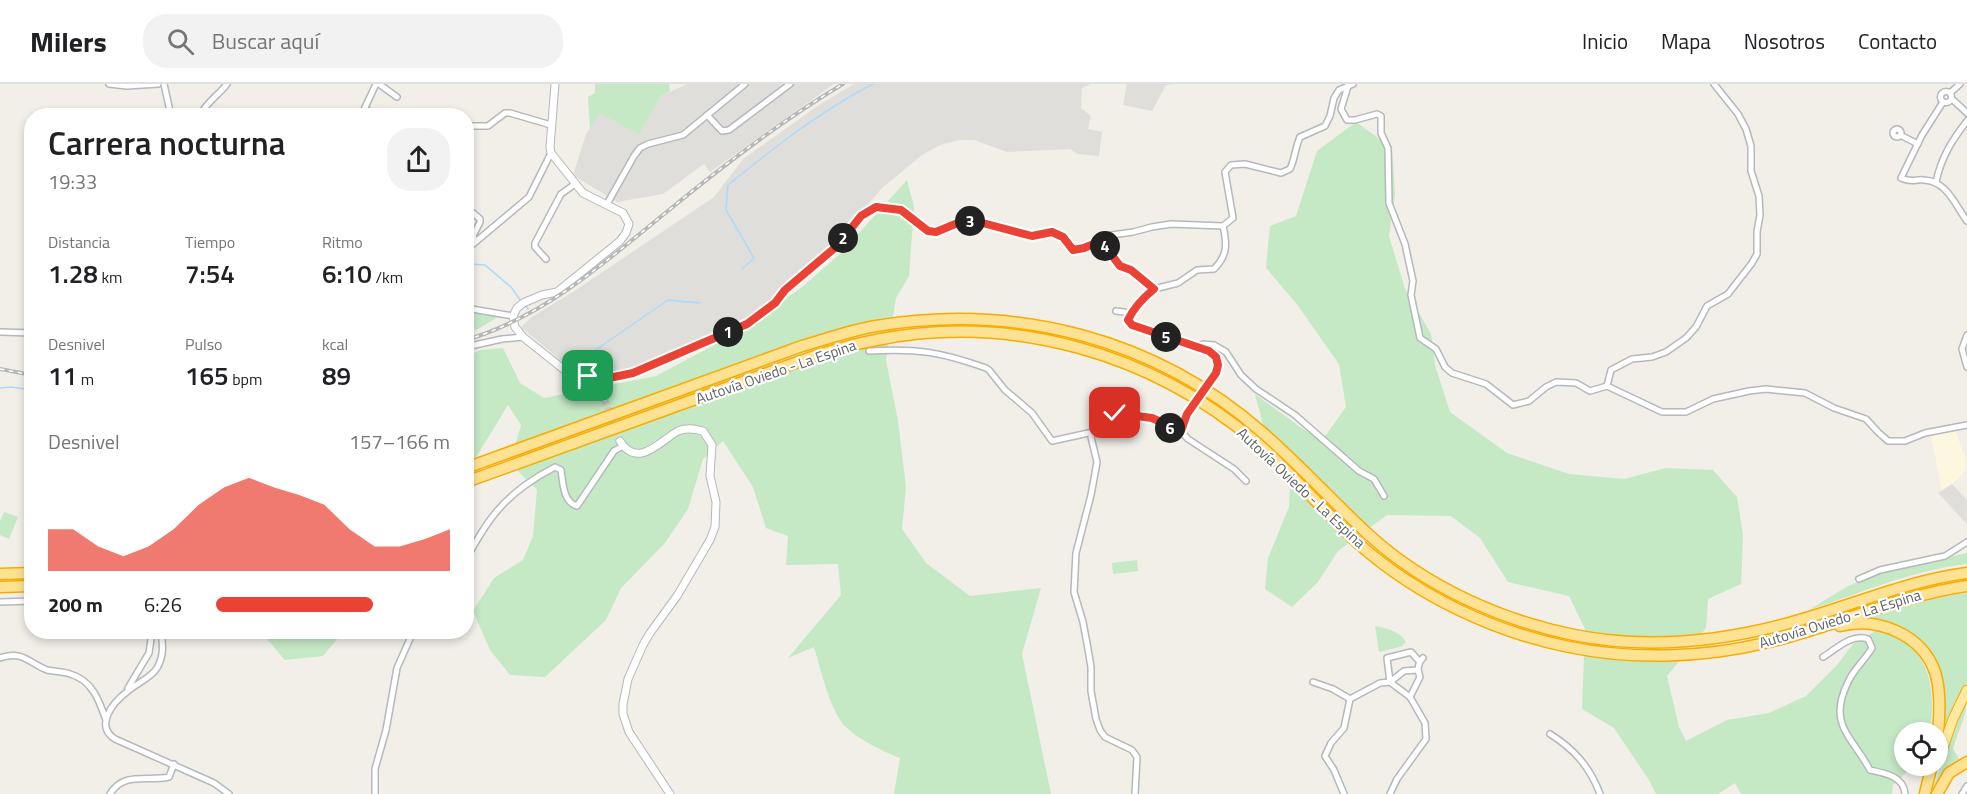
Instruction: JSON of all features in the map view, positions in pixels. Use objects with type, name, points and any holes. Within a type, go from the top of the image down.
[{"type":"highway","name":"Autovía Oviedo - La Espina","points":[[474,465],[837,335],[917,320],[963,318],[1006,320],[1048,326],[1093,338],[1137,353],[1180,374],[1221,399],[1263,432],[1364,531],[1402,562],[1439,585],[1479,605],[1522,622],[1611,640],[1652,642],[1705,640],[1791,623],[1880,593],[1967,571]]},
{"type":"highway","name":"Autovía Oviedo - La Espina","points":[[474,479],[808,358],[843,348],[879,339],[921,333],[963,331],[1005,333],[1047,339],[1091,350],[1133,366],[1185,392],[1215,410],[1257,444],[1362,547],[1396,573],[1473,617],[1518,634],[1570,647],[1611,653],[1680,655],[1708,653],[1764,644],[1928,593],[1967,586]]},
{"type":"highway","points":[[0,574],[24,573]]},
{"type":"highway","points":[[0,587],[24,586]]},
{"type":"highway","points":[[1764,644],[1858,624],[1883,626],[1906,636],[1926,655],[1934,672],[1939,689],[1938,722]]},
{"type":"highway","points":[[1948,735],[1967,690]]},
{"type":"highway","points":[[1937,794],[1949,773],[1967,762]]},
{"type":"highway","points":[[1925,794],[1929,776]]},
{"type":"highway","points":[[1925,794],[1932,776]]},
{"type":"street","points":[[109,84],[133,86],[158,84]]},
{"type":"street","points":[[164,84],[169,108]]},
{"type":"street","points":[[204,108],[227,84]]},
{"type":"street","points":[[365,108],[377,84],[397,97]]},
{"type":"street","points":[[555,84],[551,153],[587,196],[625,215],[629,224],[620,241],[557,292],[542,295],[517,308],[513,316],[514,327],[522,337],[567,372],[609,378],[633,373],[747,324],[775,303],[785,290],[837,246],[861,216],[876,207],[901,210],[928,231],[936,232],[960,222],[975,221],[1032,236],[1052,232],[1063,237],[1073,250],[1084,248],[1112,235],[1171,224],[1223,226],[1233,218],[1225,172],[1232,165],[1245,164],[1281,172],[1290,169],[1295,146],[1300,137],[1325,126],[1339,90],[1351,85]]},
{"type":"street","points":[[607,204],[640,148],[683,135],[745,84]]},
{"type":"street","points":[[707,115],[722,130],[729,129],[790,84]]},
{"type":"street","points":[[1607,386],[1611,370],[1620,364],[1632,359],[1652,357],[1666,352],[1686,338],[1707,306],[1728,294],[1757,254],[1760,215],[1758,196],[1751,171],[1751,146],[1738,114],[1714,84]]},
{"type":"street","points":[[1946,84],[1950,95],[1967,113]]},
{"type":"street","points":[[1943,102],[1948,103],[1950,95],[1960,84]]},
{"type":"street","points":[[1351,85],[1341,110],[1347,120],[1377,114],[1381,116],[1381,133],[1388,148],[1389,203],[1405,244],[1413,281],[1411,295],[1420,338],[1436,349],[1445,367],[1452,373],[1486,384],[1513,405],[1529,401],[1556,382],[1576,383],[1590,391],[1607,386],[1662,412],[1686,412],[1713,399],[1767,389],[1805,393],[1834,408],[1866,419],[1888,441],[1905,441],[1925,433],[1967,426]]},
{"type":"street","points":[[1943,102],[1941,95],[1950,95]]},
{"type":"street","points":[[1943,102],[1901,178],[1910,182],[1924,179],[1944,187],[1967,221]]},
{"type":"street","points":[[474,126],[488,126],[505,113],[551,125]]},
{"type":"street","points":[[1936,182],[1939,169],[1954,137],[1967,121]]},
{"type":"street","points":[[1900,135],[1918,144]]},
{"type":"street","points":[[475,241],[529,197],[551,153]]},
{"type":"street","points":[[546,259],[535,243],[561,194],[575,184]]},
{"type":"street","points":[[474,214],[480,222],[474,234]]},
{"type":"street","points":[[1181,431],[1187,414],[1216,373],[1218,365],[1216,357],[1209,351],[1132,325],[1128,320],[1142,299],[1154,289],[1178,283],[1197,270],[1214,269],[1222,260],[1226,243],[1223,226]]},
{"type":"street","points":[[1101,241],[1120,266],[1131,270],[1154,289]]},
{"type":"street","points":[[474,309],[513,316]]},
{"type":"street","points":[[1116,311],[1131,313]]},
{"type":"street","points":[[0,332],[24,333]]},
{"type":"street","points":[[1967,336],[1962,349],[1967,367]]},
{"type":"street","points":[[474,345],[522,337]]},
{"type":"street","points":[[1197,347],[1203,344],[1214,345],[1226,352],[1241,375],[1256,389],[1295,415],[1359,471],[1374,479],[1384,496]]},
{"type":"street","points":[[869,351],[926,351],[986,368],[1005,390],[1032,413],[1052,441],[1093,432]]},
{"type":"street","points":[[588,376],[603,395]]},
{"type":"street","points":[[603,395],[609,378]]},
{"type":"street","points":[[1136,794],[1137,758],[1132,750],[1105,737],[1096,719],[1088,649],[1074,592],[1076,553],[1091,495],[1096,462],[1091,437],[1108,414],[1152,418],[1181,431],[1188,439],[1234,469],[1246,481]]},
{"type":"street","points":[[474,546],[498,509],[526,485],[550,469],[555,467],[561,470],[566,498],[577,506],[622,444],[634,452],[644,453],[679,431],[687,429],[703,431],[712,445],[710,476],[716,501],[715,527],[678,596],[643,645],[628,680],[622,714],[630,732],[670,794]]},
{"type":"street","points":[[1859,579],[1880,570],[1945,556],[1967,542]]},
{"type":"street","points":[[0,602],[24,601]]},
{"type":"street","points":[[1823,657],[1855,638],[1861,636],[1868,639],[1872,648],[1848,681],[1842,699],[1840,708],[1842,726],[1870,770],[1889,774],[1898,780],[1905,787],[1905,794]]},
{"type":"street","points":[[151,639],[149,653],[106,720],[105,728],[108,735],[214,783],[230,794]]},
{"type":"street","points":[[126,692],[155,670],[161,658],[162,639]]},
{"type":"street","points":[[375,794],[375,769],[386,730],[397,668],[410,639]]},
{"type":"street","points":[[1390,794],[1397,779],[1426,739],[1425,723],[1410,697],[1390,682],[1387,657],[1411,652],[1416,660],[1421,660],[1417,670],[1420,677],[1410,697]]},
{"type":"street","points":[[0,657],[17,655],[26,657],[46,669],[69,673],[82,679],[98,698],[106,720]]},
{"type":"street","points":[[1350,699],[1380,683],[1390,682],[1404,671],[1417,670]]},
{"type":"street","points":[[1313,682],[1333,689],[1350,699]]},
{"type":"street","points":[[1344,794],[1325,756],[1331,742],[1344,728],[1350,699]]},
{"type":"street","points":[[1550,734],[1576,752],[1593,778],[1600,794]]},
{"type":"street","points":[[110,794],[123,780],[159,780],[169,777],[174,764]]},
{"type":"street","points":[[1962,794],[1967,786]]},
{"type":"shaded area","points":[[687,84],[834,84],[710,172],[704,164],[663,194],[617,202],[573,175],[586,134],[600,112],[639,135],[661,96]]},
{"type":"shaded area","points":[[854,84],[1091,84],[1082,88],[1081,108],[1091,116],[1088,129],[1102,132],[1099,156],[1077,154],[1070,149],[1007,152],[974,140],[959,140],[940,145],[922,155],[882,188],[832,246],[753,317],[627,371],[586,371],[565,364],[521,327],[532,317],[714,197],[743,159],[819,105]]},
{"type":"shaded area","points":[[1127,84],[1175,84],[1166,85],[1152,111],[1123,105]]},
{"type":"shaded area","points":[[1955,430],[1965,457],[1966,469],[1957,480],[1942,491],[1931,435]]},
{"type":"shaded area","points":[[1952,484],[1967,500],[1967,524],[1938,493]]},
{"type":"green space","points":[[595,84],[669,84],[670,91],[661,96],[639,135],[600,113],[590,128],[588,97],[595,93]]},
{"type":"green space","points":[[1356,122],[1392,148],[1395,194],[1389,236],[1405,289],[1431,334],[1435,365],[1450,412],[1507,453],[1569,474],[1624,479],[1666,468],[1713,470],[1737,497],[1743,535],[1741,584],[1708,599],[1706,628],[1667,676],[1679,727],[1686,741],[1727,720],[1769,713],[1806,696],[1837,665],[1853,644],[1876,631],[1899,638],[1910,646],[1925,667],[1931,692],[1931,722],[1894,722],[1894,776],[1902,776],[1893,785],[1892,794],[1741,794],[1735,783],[1718,794],[1656,794],[1614,728],[1582,709],[1585,629],[1569,596],[1508,582],[1480,538],[1451,516],[1387,515],[1338,551],[1318,582],[1292,607],[1265,589],[1268,558],[1289,507],[1290,484],[1268,443],[1255,394],[1303,429],[1323,439],[1346,407],[1339,364],[1296,303],[1266,268],[1270,226],[1296,216],[1317,151]]},
{"type":"green space","points":[[907,180],[914,207],[909,276],[896,298],[886,360],[898,421],[906,487],[902,529],[926,563],[970,596],[1041,588],[1022,654],[1051,794],[894,794],[900,758],[865,741],[841,722],[827,690],[814,647],[788,658],[841,595],[838,564],[786,565],[788,536],[766,528],[753,487],[723,441],[703,459],[688,509],[665,543],[621,588],[606,620],[545,677],[510,675],[490,650],[474,613],[474,609],[494,578],[523,560],[533,536],[537,490],[510,463],[521,425],[508,405],[474,461],[474,353],[503,348],[520,383],[544,398],[656,376],[729,337],[801,288],[840,254]]},
{"type":"green space","points":[[474,313],[498,317],[474,330]]},
{"type":"green space","points":[[4,512],[18,517],[9,539],[0,535],[0,521]]},
{"type":"green space","points":[[1967,553],[1967,564],[1908,576],[1812,609],[1848,586],[1884,572]]},
{"type":"green space","points":[[1137,560],[1138,571],[1113,574],[1112,563]]},
{"type":"green space","points":[[1967,593],[1967,682],[1948,723],[1939,722],[1941,687],[1919,643],[1858,620],[1884,610]]},
{"type":"green space","points":[[1375,626],[1397,633],[1406,643],[1403,646],[1379,652]]},
{"type":"green space","points":[[267,639],[337,639],[323,656],[285,660]]},
{"type":"green space","points":[[1967,699],[1964,718],[1953,749],[1960,760],[1948,770],[1948,746]]},
{"type":"green space","points":[[1937,776],[1944,776],[1934,794],[1931,794]]},
{"type":"waterway","points":[[742,269],[754,258],[726,210],[728,185],[816,118],[873,84]]},
{"type":"waterway","points":[[474,264],[485,265],[511,287],[521,301]]},
{"type":"waterway","points":[[581,360],[668,300],[700,303]]},
{"type":"waterway","points":[[524,304],[528,309]]},
{"type":"waterway","points":[[0,388],[24,389]]},
{"type":"tunnel","points":[[604,398],[620,441]]},
{"type":"railway","points":[[474,337],[523,317],[574,285],[711,176],[798,113],[843,84]]},
{"type":"railway","points":[[0,369],[24,374]]},
{"type":"route","points":[[588,376],[609,378],[633,373],[747,324],[775,303],[785,290],[837,246],[861,216],[876,207],[901,210],[928,231],[936,232],[960,222],[975,221],[994,224],[1032,236],[1052,232],[1063,237],[1073,250],[1101,241],[1120,266],[1131,270],[1154,289],[1131,313],[1128,320],[1132,325],[1209,351],[1216,357],[1218,365],[1216,373],[1187,414],[1181,431],[1152,418],[1115,413]]}]
